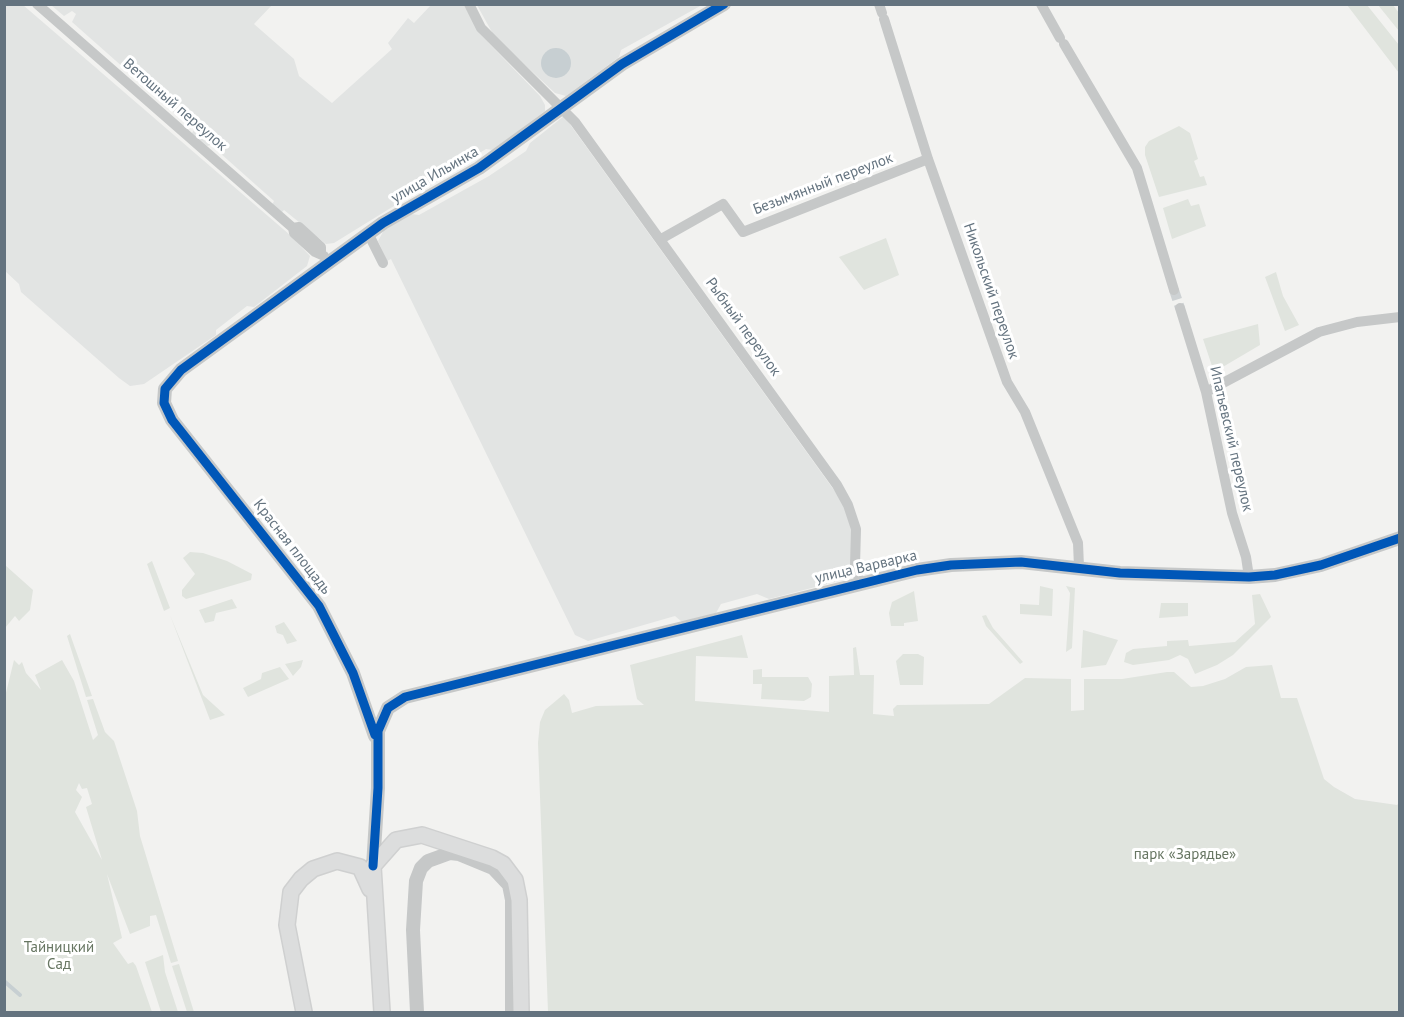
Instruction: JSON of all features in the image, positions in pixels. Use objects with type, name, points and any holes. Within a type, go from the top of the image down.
[{"type":"main road","points":[[382,1012],[373,866],[396,840],[422,835],[492,858],[502,864],[515,880],[519,900],[520,1012]]},
{"type":"main road","points":[[304,1012],[287,925],[291,892],[301,879],[323,863],[346,861],[363,872],[375,906]]},
{"type":"street","name":"Ветошный переулок","points":[[37,4],[293,228],[294,233],[315,252],[325,257]]},
{"type":"street","name":"Рыбный переулок","points":[[469,4],[481,28],[575,122],[837,485],[848,505],[856,529],[855,566],[860,582]]},
{"type":"street","name":"улица Ильинка","points":[[168,382],[325,257],[479,168],[622,64],[724,4]]},
{"type":"street","points":[[1041,4],[1137,168],[1174,290]]},
{"type":"street","name":"Никольский переулок","points":[[882,12],[928,159],[1006,382],[1025,412],[1078,543],[1079,567]]},
{"type":"street","name":"Безымянный переулок","points":[[661,239],[723,204],[743,232],[928,159]]},
{"type":"street","points":[[368,233],[383,263]]},
{"type":"street","name":"Ипатьевский переулок","points":[[1180,308],[1206,392],[1232,513],[1246,556],[1249,577]]},
{"type":"street","points":[[1206,392],[1319,332],[1357,322],[1400,317]]},
{"type":"street","name":"Красная площадь","points":[[168,382],[164,403],[172,420],[302,583],[331,627],[363,698],[376,744]]},
{"type":"street","name":"улица Варварка","points":[[376,744],[382,717],[393,703],[405,697],[860,582],[951,565],[1021,562],[1120,573],[1249,577],[1275,575],[1321,565],[1400,538]]},
{"type":"street","points":[[373,866],[378,788],[376,744]]},
{"type":"street","points":[[417,1012],[413,930],[416,881],[421,868],[428,861],[450,853],[459,854],[493,868],[509,885],[512,900],[512,1012]]},
{"type":"shaded area","points":[[5,4],[23,5],[290,235],[310,256],[307,266],[254,307],[247,306],[216,330],[216,335],[144,384],[130,386],[119,378],[21,292],[19,284],[5,271]]},
{"type":"shaded area","points":[[51,5],[272,5],[254,24],[294,59],[299,76],[332,103],[392,49],[388,43],[408,18],[414,23],[431,5],[464,5],[480,34],[540,96],[545,105],[545,111],[493,150],[486,149],[334,243],[326,244],[284,210],[281,213],[272,205],[274,201],[211,145],[207,146],[192,133],[194,130],[72,22],[76,14],[72,11],[64,16]]},
{"type":"shaded area","points":[[477,5],[702,5],[621,50],[619,57],[566,96],[555,93],[493,34]]},
{"type":"shaded area","points":[[556,48],[567,52],[571,63],[567,74],[556,78],[545,74],[541,63],[545,52]]},
{"type":"shaded area","points":[[564,116],[844,504],[853,531],[854,577],[769,599],[757,594],[721,604],[716,613],[682,622],[675,616],[588,641],[575,635],[391,259],[387,261],[378,241],[384,230],[411,214],[419,215],[489,176],[526,151],[530,143]]},
{"type":"green space","points":[[1347,5],[1367,5],[1399,45],[1399,73]]},
{"type":"green space","points":[[1378,5],[1393,5],[1399,13],[1399,31]]},
{"type":"green space","points":[[1179,126],[1190,133],[1198,159],[1194,161],[1200,177],[1204,176],[1207,185],[1159,197],[1145,155],[1145,147],[1149,141]]},
{"type":"green space","points":[[1188,199],[1191,206],[1199,204],[1206,226],[1172,239],[1163,208]]},
{"type":"green space","points":[[886,238],[899,275],[864,290],[839,257]]},
{"type":"green space","points":[[1276,272],[1283,296],[1299,325],[1285,331],[1265,277]]},
{"type":"green space","points":[[1258,324],[1260,345],[1221,368],[1212,366],[1203,339]]},
{"type":"green space","points":[[190,552],[203,553],[227,561],[252,574],[251,580],[186,599],[182,596],[182,590],[195,574],[183,558]]},
{"type":"green space","points":[[152,561],[170,608],[164,611],[147,564]]},
{"type":"green space","points":[[5,565],[33,590],[30,610],[19,621],[15,616],[5,628]]},
{"type":"green space","points":[[1040,586],[1053,589],[1052,616],[1020,614],[1020,604],[1039,605]]},
{"type":"green space","points":[[1066,586],[1075,588],[1072,648],[1066,652],[1070,593]]},
{"type":"green space","points":[[914,591],[918,621],[904,623],[904,626],[891,626],[889,613],[892,602]]},
{"type":"green space","points":[[1260,594],[1271,617],[1233,655],[1217,665],[1195,674],[1188,659],[1180,655],[1169,660],[1133,665],[1124,662],[1126,653],[1133,649],[1167,646],[1167,641],[1188,640],[1189,646],[1235,642],[1255,624],[1252,595]]},
{"type":"green space","points":[[232,599],[237,608],[216,613],[214,621],[205,623],[199,610]]},
{"type":"green space","points":[[1161,603],[1188,603],[1188,616],[1159,618]]},
{"type":"green space","points":[[170,615],[203,695],[225,715],[210,720]]},
{"type":"green space","points":[[986,615],[993,628],[1023,662],[1020,664],[986,626],[982,616]]},
{"type":"green space","points":[[284,622],[297,641],[287,644],[283,635],[277,633],[275,626]]},
{"type":"green space","points":[[1083,630],[1118,640],[1106,665],[1081,668]]},
{"type":"green space","points":[[70,634],[92,696],[86,697],[67,636]]},
{"type":"green space","name":"парк «Зарядье»","points":[[742,635],[748,658],[696,656],[695,701],[829,712],[829,676],[854,675],[853,648],[856,647],[860,675],[874,675],[873,714],[894,716],[893,709],[897,705],[989,704],[1025,678],[1071,679],[1071,711],[1084,710],[1084,679],[1122,679],[1174,672],[1191,687],[1225,679],[1246,667],[1272,665],[1281,698],[1297,698],[1324,779],[1355,799],[1397,805],[1399,803],[1399,1012],[548,1012],[538,743],[540,722],[545,710],[564,694],[569,700],[572,713],[596,706],[644,705],[637,699],[630,665]]},
{"type":"green space","points":[[903,654],[918,654],[924,657],[923,685],[900,685],[896,661]]},
{"type":"green space","name":"Тайницкий Сад","points":[[14,660],[19,665],[22,662],[26,673],[41,690],[35,675],[62,660],[74,681],[93,740],[98,735],[87,700],[93,699],[105,732],[114,741],[137,811],[140,836],[178,961],[171,963],[156,915],[150,916],[150,926],[130,934],[107,874],[122,938],[113,943],[128,964],[133,962],[136,966],[152,1012],[5,1012],[4,701]],"holes":[[[79,783],[82,789],[87,788],[92,804],[86,807],[102,860],[75,812],[82,797],[76,790]]]},
{"type":"green space","points":[[303,660],[301,667],[293,676],[285,664]]},
{"type":"green space","points":[[280,667],[289,679],[248,697],[243,688],[261,679],[262,673]]},
{"type":"green space","points":[[762,669],[762,677],[808,677],[812,684],[811,697],[804,701],[761,699],[762,684],[753,684],[753,670]]},
{"type":"green space","points":[[163,955],[165,972],[178,1012],[161,1012],[145,962]]},
{"type":"green space","points":[[179,964],[194,1012],[187,1012],[172,966]]},
{"type":"waterway","points":[[4,981],[20,995]]},
{"type":"tunnel","points":[[1174,290],[1180,308]]},
{"type":"cycle path","points":[[375,735],[353,673],[319,606],[172,420],[164,403],[165,389],[181,370],[383,223],[479,168],[622,64],[724,4]]},
{"type":"cycle path","points":[[373,866],[378,788],[378,731],[388,708],[405,697],[917,570],[951,565],[1021,562],[1120,573],[1249,577],[1275,575],[1321,565],[1400,538]]}]
